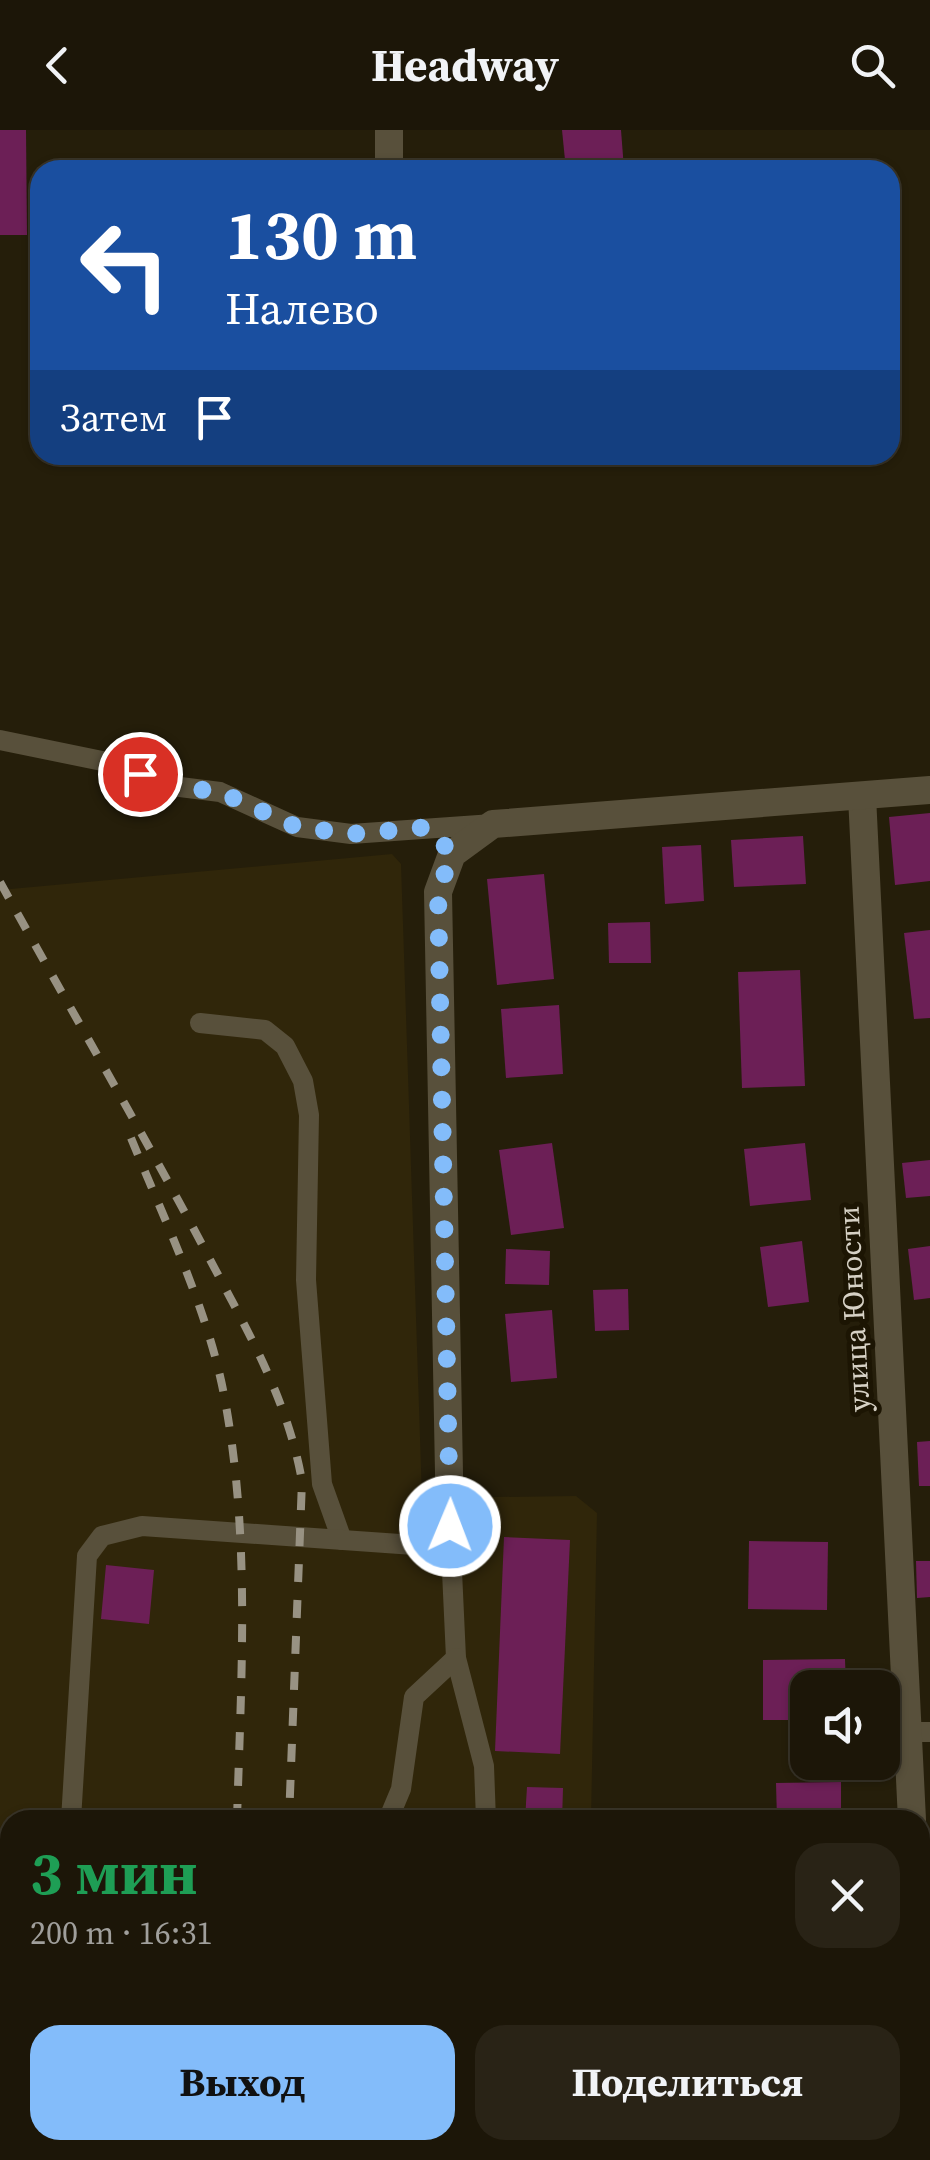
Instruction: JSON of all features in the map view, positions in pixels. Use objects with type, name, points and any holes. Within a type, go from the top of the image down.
[{"type":"street","points":[[389,160],[390,130]]},
{"type":"street","points":[[450,1526],[438,892],[452,854],[493,824],[930,790]]},
{"type":"street","name":"улица Юности","points":[[862,796],[919,1732],[913,1810]]},
{"type":"lane","points":[[0,740],[107,762],[172,786],[220,792],[297,827],[352,834],[493,824]]},
{"type":"lane","points":[[428,827],[452,854]]},
{"type":"lane","points":[[200,1022],[265,1030],[285,1046],[302,1081],[309,1115],[306,1280],[322,1484],[342,1540]]},
{"type":"lane","points":[[72,1810],[87,1556],[102,1536],[142,1526],[442,1544],[450,1526]]},
{"type":"lane","points":[[450,1526],[456,1658],[484,1766],[486,1810]]},
{"type":"lane","points":[[392,1810],[401,1789],[414,1697],[456,1658]]},
{"type":"shaded area","points":[[392,854],[401,864],[422,1498],[576,1496],[597,1513],[591,1810],[0,1810],[0,890]]},
{"type":"building","points":[[0,130],[26,130],[27,235],[0,235]]},
{"type":"building","points":[[562,130],[621,130],[623,160],[565,160]]},
{"type":"building","points":[[930,813],[930,881],[895,885],[889,817]]},
{"type":"building","points":[[803,836],[806,884],[734,887],[731,840]]},
{"type":"building","points":[[701,845],[704,901],[665,904],[662,847]]},
{"type":"building","points":[[544,874],[554,979],[497,985],[487,879]]},
{"type":"building","points":[[650,922],[651,963],[609,963],[608,923]]},
{"type":"building","points":[[930,930],[930,1018],[914,1019],[904,933]]},
{"type":"building","points":[[800,970],[805,1086],[742,1088],[738,972]]},
{"type":"building","points":[[559,1005],[563,1074],[506,1078],[501,1009]]},
{"type":"building","points":[[552,1143],[564,1228],[511,1235],[499,1150]]},
{"type":"building","points":[[805,1143],[811,1200],[750,1206],[744,1149]]},
{"type":"building","points":[[930,1160],[930,1196],[906,1198],[902,1163]]},
{"type":"building","points":[[802,1241],[809,1302],[768,1307],[760,1247]]},
{"type":"building","points":[[930,1246],[930,1298],[914,1300],[908,1249]]},
{"type":"building","points":[[506,1249],[550,1251],[549,1285],[505,1284]]},
{"type":"building","points":[[628,1289],[629,1330],[595,1331],[593,1290]]},
{"type":"building","points":[[552,1310],[557,1378],[511,1382],[505,1314]]},
{"type":"building","points":[[930,1441],[930,1486],[919,1486],[917,1442]]},
{"type":"building","points":[[504,1537],[570,1540],[560,1754],[495,1751]]},
{"type":"building","points":[[749,1541],[828,1542],[827,1610],[748,1609]]},
{"type":"building","points":[[916,1561],[930,1561],[930,1597],[917,1598]]},
{"type":"building","points":[[106,1565],[154,1570],[149,1624],[101,1619]]},
{"type":"building","points":[[845,1659],[845,1670],[790,1670],[790,1720],[763,1720],[763,1660]]},
{"type":"building","points":[[841,1782],[841,1810],[777,1810],[776,1783]]},
{"type":"building","points":[[527,1787],[563,1788],[562,1810],[526,1810]]},
{"type":"railway","points":[[0,882],[205,1250],[262,1362],[286,1420],[302,1481],[289,1810]]},
{"type":"railway","points":[[131,1138],[184,1265],[224,1395],[241,1554],[237,1810]]},
{"type":"route","points":[[140,774],[172,786],[220,792],[297,827],[352,834],[428,827],[452,854],[438,892],[452,1450],[450,1526]]}]
